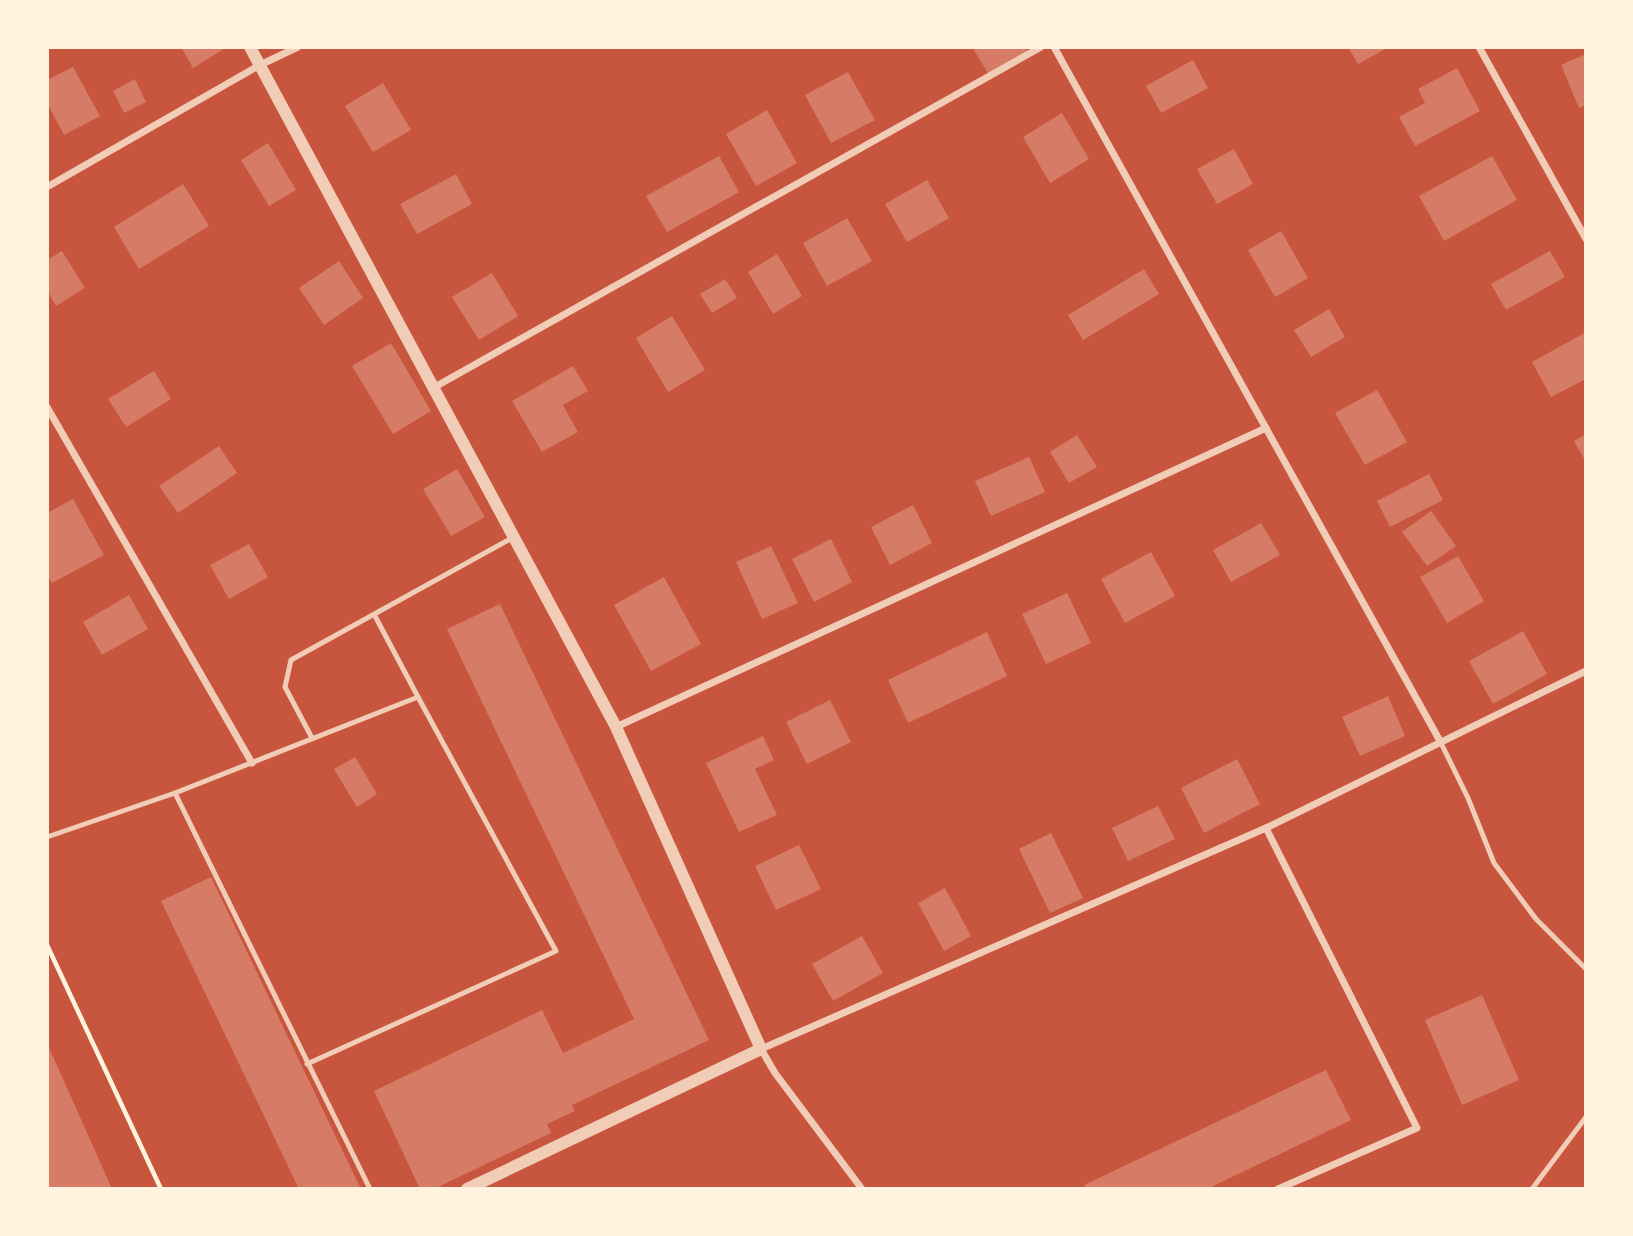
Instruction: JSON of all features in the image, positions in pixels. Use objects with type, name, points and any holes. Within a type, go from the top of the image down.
[{"type":"street","points":[[250,47],[616,727],[761,1048],[775,1073],[862,1189]]},
{"type":"street","points":[[47,187],[260,65],[298,47]]},
{"type":"street","points":[[433,388],[1041,47]]},
{"type":"street","points":[[1054,47],[1440,741]]},
{"type":"street","points":[[1479,47],[1586,239]]},
{"type":"street","points":[[47,407],[252,762]]},
{"type":"street","points":[[616,727],[1266,428]]},
{"type":"street","points":[[467,1189],[761,1048],[1266,828],[1586,671]]},
{"type":"street","points":[[1266,828],[1417,1128],[1278,1189]]},
{"type":"lane","points":[[312,738],[285,687],[291,660],[514,537]]},
{"type":"lane","points":[[307,1064],[556,951],[375,616]]},
{"type":"lane","points":[[47,837],[175,793],[418,697]]},
{"type":"lane","points":[[1440,741],[1468,798],[1494,863],[1536,919],[1586,969]]},
{"type":"lane","points":[[175,793],[370,1189]]},
{"type":"lane","points":[[1532,1189],[1586,1117]]},
{"type":"path","points":[[47,945],[161,1189]]},
{"type":"building","points":[[181,47],[227,47],[193,68]]},
{"type":"building","points":[[972,47],[1025,47],[1029,54],[991,78]]},
{"type":"building","points":[[1348,47],[1389,47],[1358,64]]},
{"type":"building","points":[[1586,54],[1586,105],[1579,108],[1561,65]]},
{"type":"building","points":[[1193,60],[1208,88],[1161,113],[1146,86]]},
{"type":"building","points":[[73,67],[100,116],[64,135],[47,103],[47,80]]},
{"type":"building","points":[[1457,68],[1480,111],[1415,146],[1399,117],[1425,103],[1418,89]]},
{"type":"building","points":[[848,72],[875,120],[831,143],[805,95]]},
{"type":"building","points":[[135,79],[146,102],[124,113],[113,91]]},
{"type":"building","points":[[383,83],[411,130],[373,152],[345,106]]},
{"type":"building","points":[[767,110],[797,163],[756,186],[726,134]]},
{"type":"building","points":[[1062,113],[1089,159],[1050,183],[1023,137]]},
{"type":"building","points":[[268,143],[296,190],[269,206],[241,160]]},
{"type":"building","points":[[1234,149],[1253,184],[1217,204],[1197,169]]},
{"type":"building","points":[[719,156],[739,192],[667,232],[646,196]]},
{"type":"building","points":[[1492,156],[1517,200],[1444,241],[1419,196]]},
{"type":"building","points":[[456,174],[472,204],[417,234],[400,204]]},
{"type":"building","points":[[927,180],[949,218],[907,242],[885,204]]},
{"type":"building","points":[[183,184],[209,226],[139,269],[114,227]]},
{"type":"building","points":[[847,218],[872,261],[827,286],[803,243]]},
{"type":"building","points":[[1281,231],[1308,278],[1275,297],[1248,250]]},
{"type":"building","points":[[62,251],[85,288],[56,306],[47,290],[47,260]]},
{"type":"building","points":[[1550,251],[1565,277],[1506,310],[1491,284]]},
{"type":"building","points":[[777,254],[802,296],[773,314],[748,272]]},
{"type":"building","points":[[339,261],[363,298],[324,325],[299,288]]},
{"type":"building","points":[[1144,269],[1159,294],[1083,340],[1068,315]]},
{"type":"building","points":[[492,273],[518,316],[479,340],[452,297]]},
{"type":"building","points":[[725,279],[737,298],[712,313],[700,294]]},
{"type":"building","points":[[1329,309],[1345,337],[1311,357],[1294,330]]},
{"type":"building","points":[[672,316],[705,370],[668,392],[636,338]]},
{"type":"building","points":[[1586,332],[1586,379],[1551,397],[1532,362]]},
{"type":"building","points":[[391,343],[431,411],[393,434],[352,366]]},
{"type":"building","points":[[573,366],[588,391],[563,405],[578,432],[542,452],[512,401]]},
{"type":"building","points":[[154,371],[171,399],[126,427],[108,399]]},
{"type":"building","points":[[1377,390],[1407,442],[1365,465],[1335,413]]},
{"type":"building","points":[[1586,434],[1586,462],[1574,441]]},
{"type":"building","points":[[1077,435],[1097,467],[1069,483],[1050,452]]},
{"type":"building","points":[[219,446],[237,473],[178,513],[159,486]]},
{"type":"building","points":[[1029,457],[1045,492],[991,516],[975,481]]},
{"type":"building","points":[[457,469],[485,517],[451,536],[423,489]]},
{"type":"building","points":[[1429,474],[1443,500],[1390,527],[1377,501]]},
{"type":"building","points":[[73,499],[104,555],[52,583],[47,574],[47,513]]},
{"type":"building","points":[[913,505],[932,543],[890,565],[871,527]]},
{"type":"building","points":[[1431,511],[1456,546],[1427,566],[1402,532]]},
{"type":"building","points":[[1261,523],[1280,555],[1231,582],[1213,550]]},
{"type":"building","points":[[831,539],[852,582],[814,602],[792,559]]},
{"type":"building","points":[[249,544],[268,577],[229,599],[210,565]]},
{"type":"building","points":[[771,546],[798,603],[762,619],[736,562]]},
{"type":"building","points":[[1151,552],[1175,596],[1125,623],[1101,579]]},
{"type":"building","points":[[1458,556],[1484,601],[1447,623],[1420,577]]},
{"type":"building","points":[[664,577],[701,644],[651,671],[614,605]]},
{"type":"building","points":[[1067,593],[1091,643],[1046,664],[1022,614]]},
{"type":"building","points":[[129,595],[148,629],[102,655],[83,622]]},
{"type":"building","points":[[500,604],[709,1040],[572,1105],[575,1111],[547,1124],[551,1133],[434,1189],[420,1189],[374,1091],[542,1010],[563,1053],[634,1019],[447,629]]},
{"type":"building","points":[[1523,631],[1547,674],[1493,704],[1469,661]]},
{"type":"building","points":[[987,632],[1007,676],[908,723],[888,680]]},
{"type":"building","points":[[1388,696],[1405,736],[1360,756],[1342,717]]},
{"type":"building","points":[[830,700],[851,742],[807,764],[786,722]]},
{"type":"building","points":[[763,736],[774,760],[755,769],[777,815],[739,832],[706,763]]},
{"type":"building","points":[[355,757],[377,794],[357,807],[334,769]]},
{"type":"building","points":[[1237,759],[1260,804],[1204,833],[1181,788]]},
{"type":"building","points":[[1158,806],[1175,839],[1128,861],[1112,828]]},
{"type":"building","points":[[1051,833],[1083,898],[1050,913],[1019,849]]},
{"type":"building","points":[[799,845],[821,889],[776,910],[755,866]]},
{"type":"building","points":[[211,877],[361,1189],[299,1189],[161,901]]},
{"type":"building","points":[[945,888],[971,936],[944,951],[918,903]]},
{"type":"building","points":[[862,936],[883,973],[833,1001],[812,964]]},
{"type":"building","points":[[1482,995],[1519,1080],[1462,1105],[1425,1020]]},
{"type":"building","points":[[47,1043],[112,1189],[47,1189]]},
{"type":"building","points":[[1326,1070],[1351,1120],[1207,1189],[1086,1189],[1084,1185]]}]
